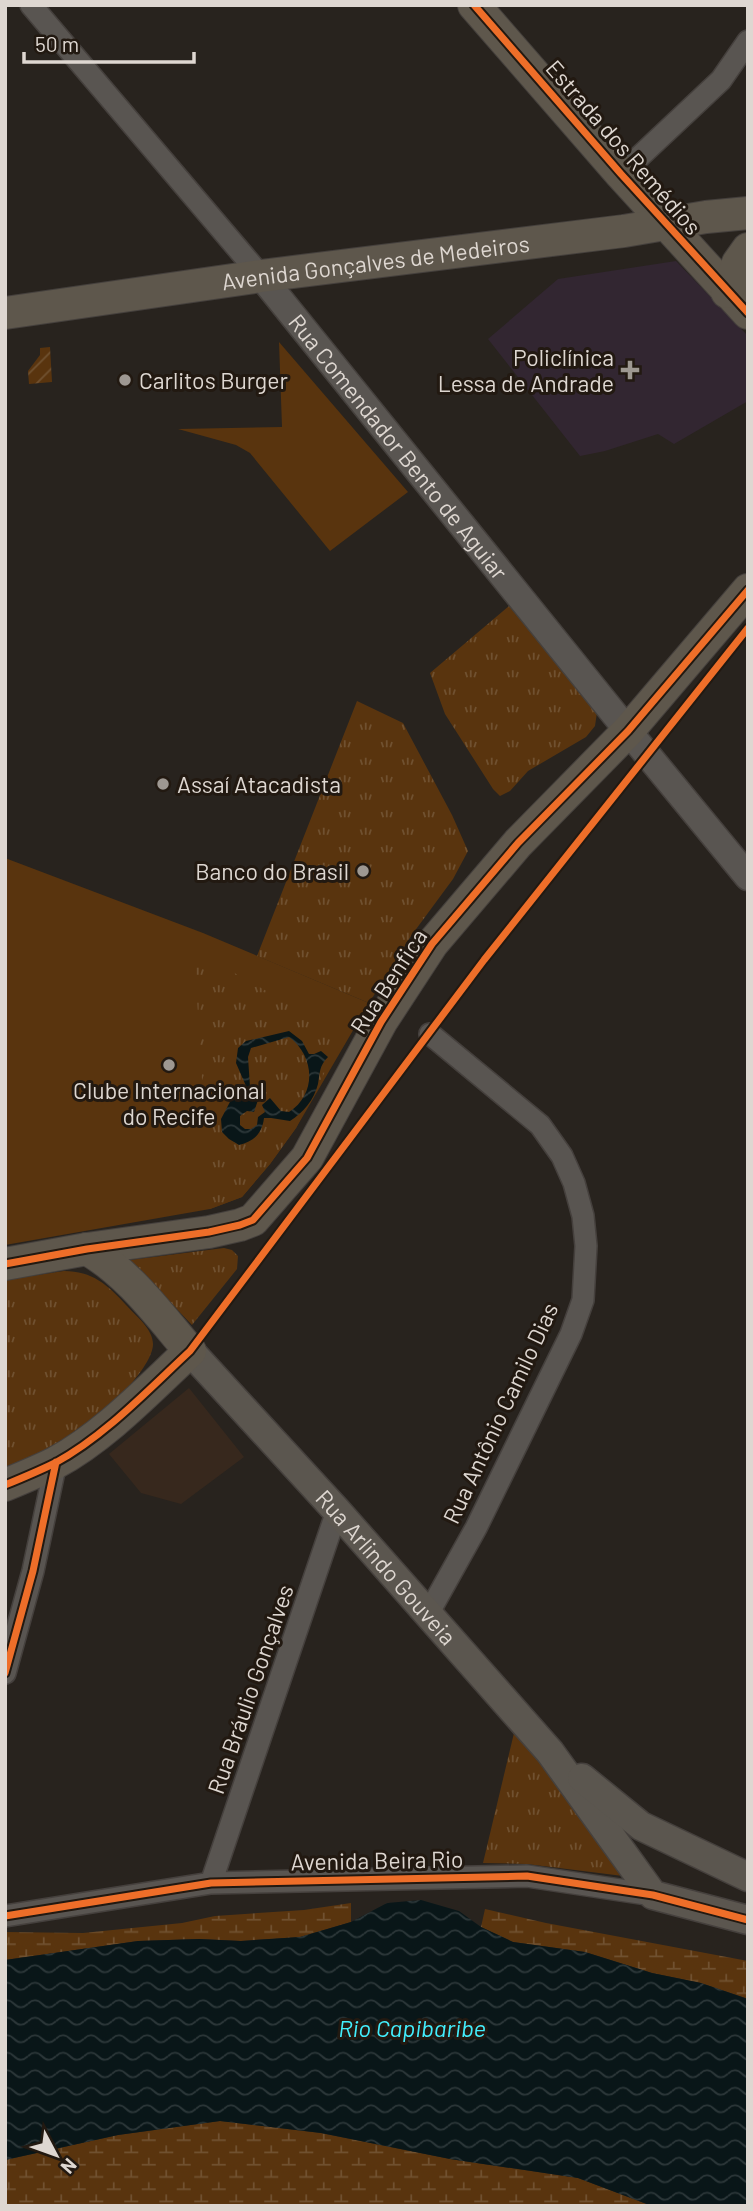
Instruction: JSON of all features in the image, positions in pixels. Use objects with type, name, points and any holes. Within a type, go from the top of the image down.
[{"type":"main road","name":"Estrada dos Remédios","points":[[474,5],[621,174],[738,302]]},
{"type":"main road","name":"Avenida Gonçalves de Medeiros","points":[[5,313],[261,276],[748,213]]},
{"type":"main road","points":[[738,302],[738,263],[748,249]]},
{"type":"main road","name":"Rua Benfica","points":[[5,1264],[87,1249],[209,1232],[253,1220],[307,1158],[381,1022],[432,944],[518,843],[628,731],[748,590]]},
{"type":"main road","points":[[5,1485],[56,1462],[88,1441],[131,1406],[190,1351],[148,1301],[104,1259],[87,1249]]},
{"type":"main road","name":"Rua Arlindo Gouveia","points":[[190,1351],[337,1511],[550,1752],[653,1895]]},
{"type":"main road","points":[[158,1381],[176,1375],[200,1376],[220,1385]]},
{"type":"main road","name":"Rua Arlindo Gouveia","points":[[550,1752],[641,1826],[748,1877]]},
{"type":"main road","name":"Avenida Beira Rio","points":[[653,1895],[748,1920]]},
{"type":"street","name":"Rua Comendador Bento de Aguiar","points":[[31,5],[261,276],[748,877]]},
{"type":"street","points":[[621,174],[721,80],[748,41]]},
{"type":"street","name":"Rua Antônio Camilo Dias","points":[[428,1615],[476,1528],[571,1334],[583,1300],[586,1246],[583,1216],[574,1183],[562,1156],[540,1125],[430,1034]]},
{"type":"street","points":[[5,1673],[33,1572],[56,1462]]},
{"type":"street","name":"Rua Bráulio Gonçalves","points":[[211,1883],[337,1511]]},
{"type":"street","name":"Avenida Beira Rio","points":[[5,1916],[211,1883],[527,1876],[653,1895]]},
{"type":"shaded area","name":"Policlínica Lessa de Andrade","points":[[676,261],[748,336],[748,401],[674,444],[658,434],[580,456],[488,339],[558,279]]},
{"type":"shaded area","points":[[189,1388],[244,1457],[181,1504],[141,1493],[109,1454]]},
{"type":"green space","points":[[279,342],[408,492],[330,551],[250,453],[236,445],[178,429],[282,427]]},
{"type":"green space","points":[[50,347],[52,382],[29,384],[28,371],[40,355],[40,348]]},
{"type":"green space","points":[[509,606],[597,712],[595,726],[586,737],[528,771],[510,791],[500,796],[445,714],[430,673]]},
{"type":"green space","points":[[357,701],[403,723],[468,851],[453,879],[411,936],[369,1003],[257,956]]},
{"type":"green space","name":"Clube Internacional do Recife","points":[[5,858],[203,933],[369,1003],[296,1128],[242,1197],[210,1209],[5,1245]]},
{"type":"green space","points":[[194,950],[344,1035],[296,1128],[270,1164],[242,1197],[210,1209]]},
{"type":"green space","points":[[224,1248],[232,1250],[238,1256],[237,1269],[192,1325],[130,1260]]},
{"type":"green space","points":[[64,1271],[91,1276],[113,1291],[147,1328],[153,1344],[151,1354],[127,1388],[88,1426],[5,1476],[5,1280]]},
{"type":"green space","points":[[514,1733],[565,1789],[623,1876],[527,1864],[483,1863]]},
{"type":"green space","points":[[351,1903],[351,1922],[300,1937],[241,1941],[138,1941],[5,1960],[5,1932],[83,1933],[182,1923],[215,1916],[304,1910]]},
{"type":"green space","points":[[485,1909],[748,1961],[748,1999],[701,1983],[652,1973],[585,1952],[513,1942],[481,1927]]},
{"type":"green space","points":[[220,2121],[321,2133],[450,2159],[578,2178],[652,2206],[5,2206],[5,2160],[118,2135]]},
{"type":"water","points":[[289,1031],[302,1041],[309,1054],[321,1051],[328,1057],[321,1067],[314,1095],[304,1110],[290,1121],[264,1118],[256,1136],[239,1145],[222,1132],[221,1119],[232,1098],[244,1094],[246,1086],[236,1063],[238,1048],[246,1041]],"holes":[[[289,1037],[298,1045],[308,1064],[308,1085],[304,1095],[289,1112],[281,1111],[270,1098],[262,1105],[265,1112],[258,1117],[257,1125],[245,1129],[240,1125],[240,1116],[247,1111],[254,1112],[260,1094],[250,1087],[248,1057],[251,1048]]]},
{"type":"water","name":"Rio Capibaribe","points":[[421,1900],[459,1911],[481,1927],[513,1942],[585,1952],[652,1973],[701,1983],[748,1999],[748,2206],[652,2206],[578,2178],[450,2159],[321,2133],[220,2121],[118,2135],[5,2160],[5,1960],[138,1941],[241,1941],[300,1937],[351,1922],[387,1903]]},
{"type":"cycle path","points":[[474,5],[621,174],[748,313]]},
{"type":"cycle path","points":[[5,1264],[87,1249],[209,1232],[253,1220],[307,1158],[381,1022],[432,944],[518,843],[628,731],[748,590]]},
{"type":"cycle path","points":[[5,1485],[55,1463],[91,1439],[126,1411],[190,1351],[484,960],[748,628]]},
{"type":"cycle path","points":[[5,1673],[33,1571],[56,1462]]},
{"type":"cycle path","points":[[5,1916],[211,1883],[527,1876],[653,1895],[748,1920]]},
{"type":"place","name":"Policlínica Lessa de Andrade","points":[[630,370]]},
{"type":"place","name":"Carlitos Burger","points":[[125,380]]},
{"type":"place","name":"Assaí Atacadista","points":[[163,784]]},
{"type":"place","name":"Banco do Brasil","points":[[363,871]]},
{"type":"place","name":"Clube Internacional do Recife","points":[[169,1065]]}]
